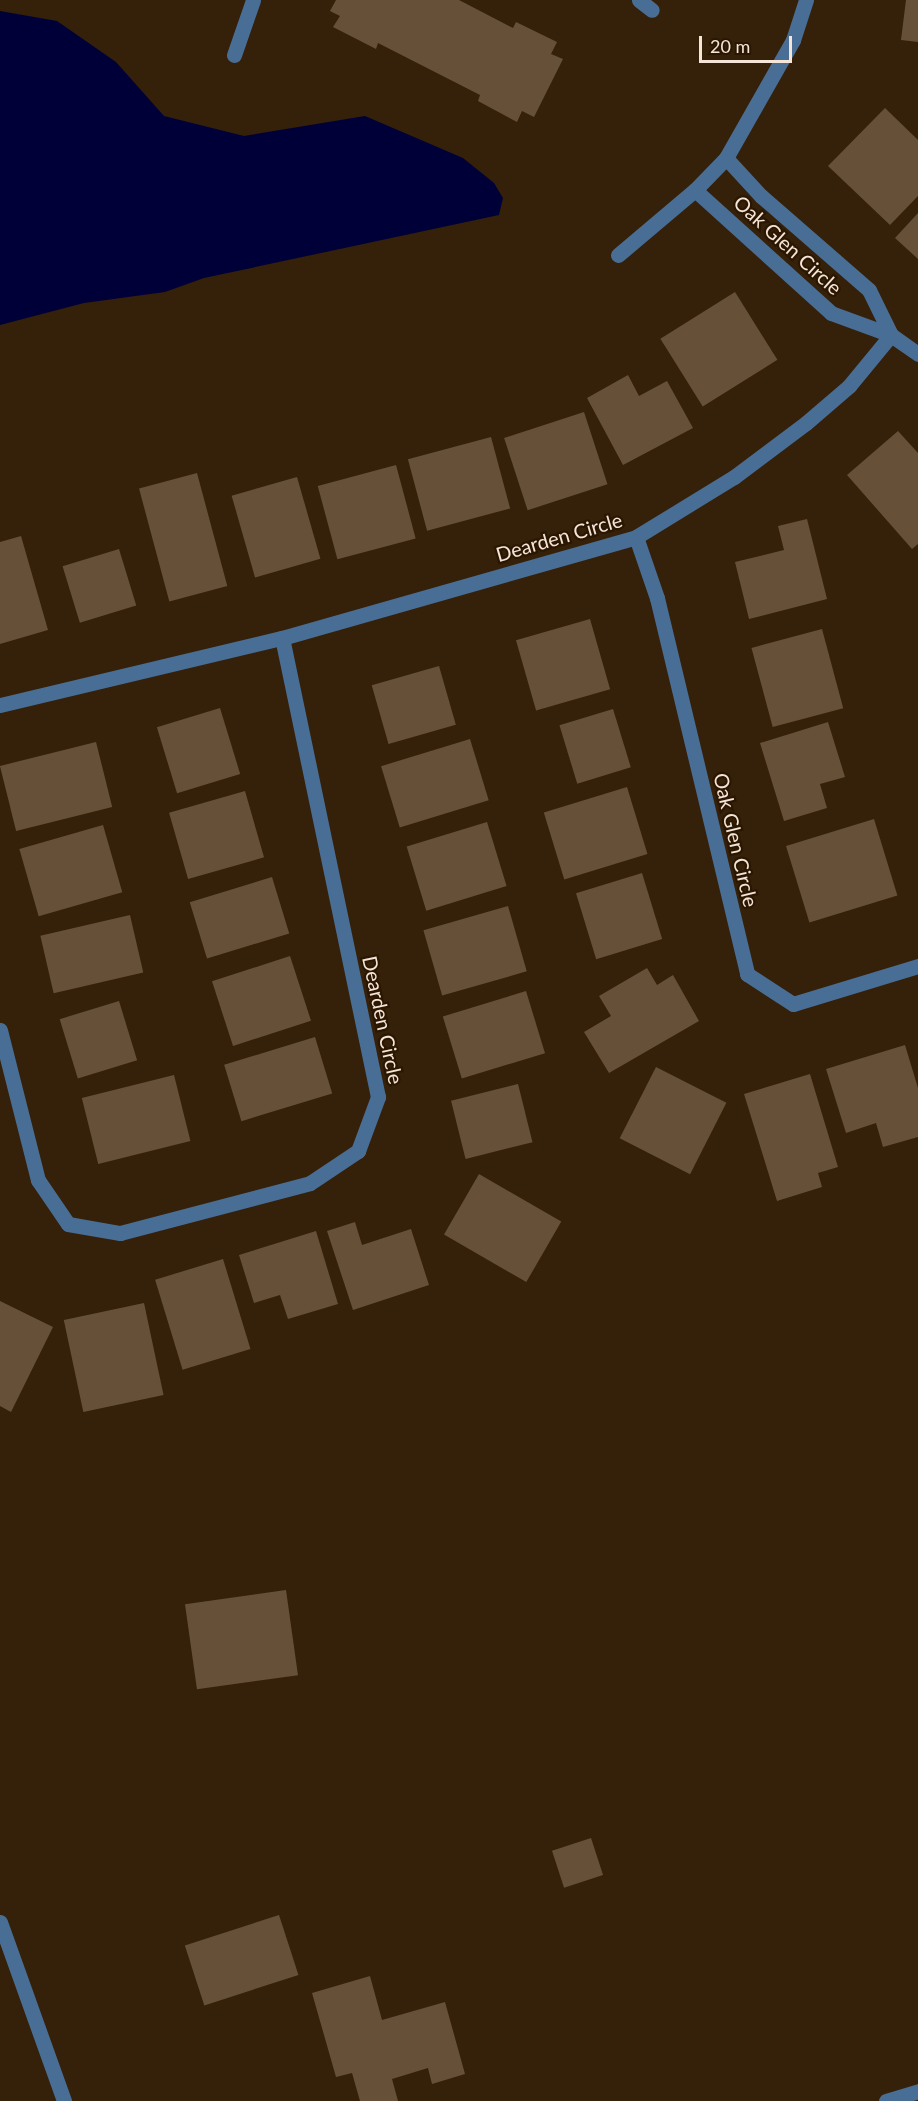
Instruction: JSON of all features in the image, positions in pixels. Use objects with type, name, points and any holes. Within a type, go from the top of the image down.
[{"type":"street","points":[[234,56],[253,0]]},
{"type":"street","points":[[639,0],[652,10]]},
{"type":"street","points":[[618,255],[695,190],[726,158],[793,40],[806,0]]},
{"type":"street","name":"Oak Glen Circle","points":[[726,158],[760,196],[869,290],[891,335]]},
{"type":"street","name":"Oak Glen Circle","points":[[695,190],[831,313],[891,335],[918,354]]},
{"type":"street","name":"Dearden Circle","points":[[0,705],[282,638],[636,537],[734,477],[806,423],[849,386],[891,335]]},
{"type":"street","name":"Oak Glen Circle","points":[[636,537],[657,598],[747,974],[793,1004],[918,966]]},
{"type":"street","name":"Dearden Circle","points":[[0,1030],[38,1180],[68,1224],[120,1233],[310,1183],[358,1152],[378,1096],[282,638]]},
{"type":"street","points":[[0,1922],[64,2101]]},
{"type":"street","points":[[886,2101],[918,2091]]},
{"type":"shaded area","points":[[0,11],[57,21],[116,62],[164,116],[244,136],[365,116],[463,158],[494,183],[503,198],[499,215],[204,278],[165,292],[84,303],[0,325]]},
{"type":"building","points":[[336,0],[459,0],[513,28],[516,22],[557,42],[551,54],[563,59],[534,117],[522,111],[517,122],[478,101],[480,95],[378,43],[376,49],[333,27],[340,16],[330,11]]},
{"type":"building","points":[[906,0],[918,0],[918,42],[901,40]]},
{"type":"building","points":[[885,108],[918,140],[918,196],[890,225],[828,166]]},
{"type":"building","points":[[918,213],[918,259],[895,238]]},
{"type":"building","points":[[735,292],[777,360],[703,406],[660,339]]},
{"type":"building","points":[[628,375],[639,396],[667,381],[693,428],[623,465],[587,398]]},
{"type":"building","points":[[584,412],[607,484],[528,510],[504,438]]},
{"type":"building","points":[[898,431],[918,453],[918,544],[912,549],[847,475]]},
{"type":"building","points":[[491,437],[510,508],[427,531],[408,459]]},
{"type":"building","points":[[396,465],[416,538],[337,559],[318,486]]},
{"type":"building","points":[[197,473],[227,586],[169,602],[139,489]]},
{"type":"building","points":[[297,477],[320,559],[255,577],[232,496]]},
{"type":"building","points":[[807,519],[827,599],[749,619],[735,562],[784,550],[778,526]]},
{"type":"building","points":[[21,536],[48,630],[0,644],[0,542]]},
{"type":"building","points":[[119,549],[136,605],[80,623],[63,566]]},
{"type":"building","points":[[590,619],[610,689],[536,710],[516,640]]},
{"type":"building","points":[[822,629],[843,708],[773,727],[751,648]]},
{"type":"building","points":[[439,666],[456,725],[389,744],[372,685]]},
{"type":"building","points":[[220,708],[240,774],[177,793],[157,727]]},
{"type":"building","points":[[613,709],[631,767],[577,784],[559,725]]},
{"type":"building","points":[[828,722],[845,777],[820,784],[827,808],[784,821],[760,743]]},
{"type":"building","points":[[470,739],[489,800],[400,827],[381,766]]},
{"type":"building","points":[[96,742],[112,807],[16,831],[0,766]]},
{"type":"building","points":[[627,787],[647,854],[564,879],[544,812]]},
{"type":"building","points":[[245,791],[264,857],[188,879],[169,813]]},
{"type":"building","points":[[874,819],[897,896],[809,922],[786,846]]},
{"type":"building","points":[[487,822],[507,886],[426,911],[407,847]]},
{"type":"building","points":[[103,825],[122,892],[39,916],[19,849]]},
{"type":"building","points":[[642,873],[662,939],[596,959],[576,893]]},
{"type":"building","points":[[272,877],[289,933],[207,959],[190,902]]},
{"type":"building","points":[[508,906],[527,971],[442,996],[423,930]]},
{"type":"building","points":[[130,915],[143,972],[54,993],[40,936]]},
{"type":"building","points":[[290,956],[311,1021],[233,1046],[212,981]]},
{"type":"building","points":[[647,968],[657,985],[673,975],[699,1021],[609,1073],[584,1032],[611,1016],[599,996]]},
{"type":"building","points":[[526,991],[545,1053],[462,1079],[443,1016]]},
{"type":"building","points":[[119,1001],[137,1060],[78,1078],[60,1019]]},
{"type":"building","points":[[315,1037],[332,1093],[241,1121],[224,1065]]},
{"type":"building","points":[[905,1045],[918,1088],[918,1137],[883,1147],[876,1123],[846,1133],[826,1069]]},
{"type":"building","points":[[656,1067],[726,1103],[690,1174],[620,1138]]},
{"type":"building","points":[[810,1074],[838,1167],[818,1173],[822,1187],[777,1201],[744,1094]]},
{"type":"building","points":[[174,1075],[190,1141],[98,1164],[82,1098]]},
{"type":"building","points":[[518,1084],[533,1142],[466,1159],[451,1101]]},
{"type":"building","points":[[479,1174],[561,1222],[526,1282],[444,1235]]},
{"type":"building","points":[[355,1222],[362,1245],[411,1229],[429,1285],[353,1310],[327,1231]]},
{"type":"building","points":[[316,1231],[338,1304],[288,1319],[280,1295],[254,1303],[239,1255]]},
{"type":"building","points":[[223,1259],[250,1349],[183,1370],[155,1280]]},
{"type":"building","points":[[0,1301],[53,1327],[11,1412],[0,1406]]},
{"type":"building","points":[[144,1303],[164,1395],[83,1412],[64,1320]]},
{"type":"building","points":[[286,1590],[298,1675],[197,1689],[185,1604]]},
{"type":"building","points":[[591,1838],[603,1875],[564,1888],[552,1851]]},
{"type":"building","points":[[279,1915],[298,1975],[204,2006],[185,1946]]},
{"type":"building","points":[[370,1976],[382,2020],[445,2002],[465,2074],[432,2084],[428,2068],[392,2079],[398,2101],[360,2101],[352,2073],[336,2077],[312,1993]]}]
